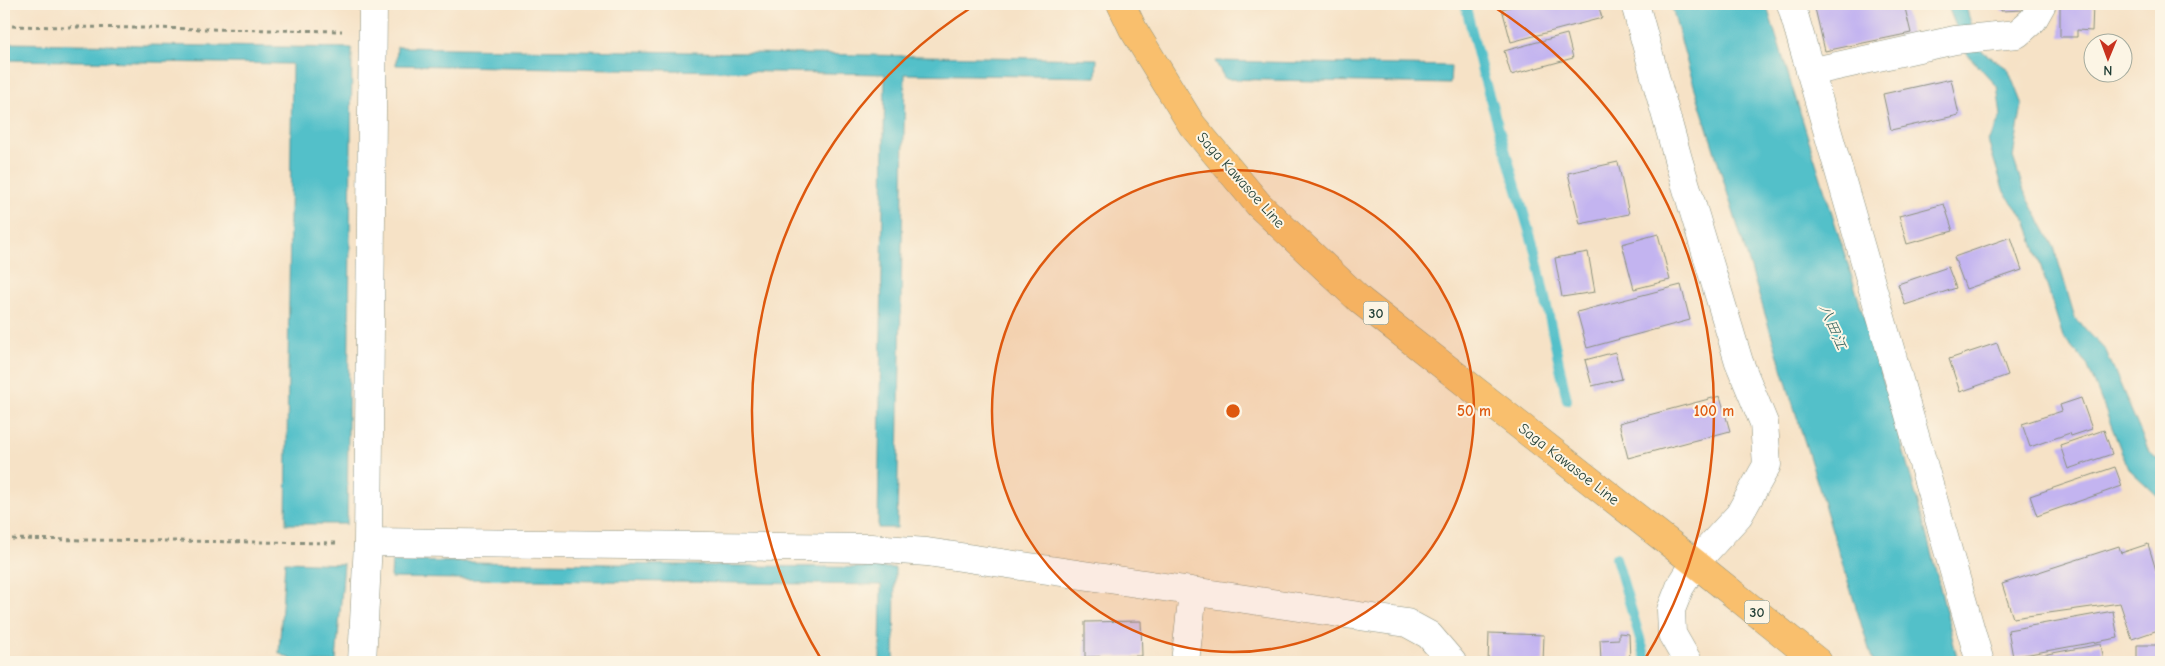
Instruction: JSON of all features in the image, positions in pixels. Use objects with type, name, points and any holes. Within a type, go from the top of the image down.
[{"type":"main road","name":"Saga Kawasoe Line","points":[[1121,4],[1133,29],[1192,125],[1259,205],[1361,301],[1818,662]]},
{"type":"street","points":[[362,662],[368,542],[373,4]]},
{"type":"street","points":[[1635,4],[1678,159],[1737,352],[1764,423],[1767,465],[1739,515],[1695,563],[1680,587],[1671,610],[1672,634],[1688,662]]},
{"type":"street","points":[[1791,4],[1980,662]]},
{"type":"street","points":[[1810,72],[1955,40],[2016,34],[2033,20],[2042,4]]},
{"type":"street","points":[[368,542],[870,548],[926,552],[1408,623],[1429,635],[1452,662]]},
{"type":"street","points":[[1185,662],[1193,592]]},
{"type":"path","points":[[4,26],[373,31]]},
{"type":"path","points":[[4,538],[368,542]]},
{"type":"water","name":"八田江","points":[[1671,4],[1766,4],[1893,414],[1938,579],[1958,662],[1873,662],[1688,66]]},
{"type":"water","points":[[1947,4],[1965,4],[1979,49],[2008,69],[2022,105],[2013,157],[2024,191],[2054,247],[2075,318],[2106,351],[2149,452],[2161,462],[2161,499],[2128,468],[2087,364],[2063,337],[2027,222],[2004,192],[1988,141],[2001,116],[1997,86],[1967,54]]},
{"type":"water","points":[[4,43],[352,48],[347,524],[286,524],[292,64],[4,60]]},
{"type":"water","points":[[397,47],[1097,59],[1096,77],[905,74],[897,528],[878,528],[885,74],[396,65]]},
{"type":"water","points":[[1215,61],[1451,66],[1450,84],[1225,79]]},
{"type":"water","points":[[392,561],[895,568],[894,662],[880,662],[881,585],[391,578]]},
{"type":"water","points":[[285,562],[344,564],[336,662],[293,662],[293,660],[279,653]]},
{"type":"building","points":[[1521,4],[1598,4],[1602,18],[1511,42],[1502,9]]},
{"type":"building","points":[[1814,4],[1904,4],[1911,33],[1825,51]]},
{"type":"building","points":[[2001,4],[2023,4],[2023,10],[2001,11]]},
{"type":"building","points":[[2060,4],[2093,4],[2092,31],[2077,30],[2077,37],[2060,37]]},
{"type":"building","points":[[1567,34],[1573,58],[1511,75],[1504,51]]},
{"type":"building","points":[[1951,79],[1959,115],[1891,130],[1883,94]]},
{"type":"building","points":[[1618,162],[1629,214],[1580,224],[1568,173]]},
{"type":"building","points":[[1944,204],[1953,231],[1907,244],[1899,216]]},
{"type":"building","points":[[1658,234],[1670,280],[1634,289],[1622,244]]},
{"type":"building","points":[[2011,237],[2022,270],[1966,289],[1954,257]]},
{"type":"building","points":[[1588,252],[1595,292],[1562,297],[1555,258]]},
{"type":"building","points":[[1948,267],[1956,288],[1905,305],[1898,284]]},
{"type":"building","points":[[1681,285],[1690,320],[1587,348],[1577,312]]},
{"type":"building","points":[[1997,343],[2008,375],[1960,392],[1949,359]]},
{"type":"building","points":[[1615,352],[1622,379],[1592,386],[1585,360]]},
{"type":"building","points":[[1720,396],[1730,431],[1628,458],[1619,423]]},
{"type":"building","points":[[2081,398],[2092,429],[2071,436],[2070,433],[2030,447],[2022,424],[2062,411],[2060,405]]},
{"type":"building","points":[[2104,430],[2112,454],[2068,469],[2060,445]]},
{"type":"building","points":[[2115,467],[2122,486],[2037,516],[2030,496]]},
{"type":"building","points":[[2148,544],[2156,570],[2161,569],[2161,629],[2132,639],[2120,603],[2013,618],[2002,584],[2119,546],[2121,553]]},
{"type":"building","points":[[2113,611],[2118,638],[2013,657],[2008,630]]},
{"type":"building","points":[[1141,621],[1142,656],[1085,657],[1085,622]]},
{"type":"building","points":[[1489,633],[1544,635],[1543,662],[1488,662]]},
{"type":"building","points":[[1619,633],[1629,634],[1630,661],[1601,662],[1600,640],[1619,639]]},
{"type":"building","points":[[2101,644],[2104,662],[2016,662],[2015,660]]},
{"type":"building","points":[[2137,645],[2161,645],[2161,662],[2137,662]]},
{"type":"waterway","points":[[1465,4],[1483,75],[1535,251],[1567,400]]},
{"type":"waterway","points":[[1616,558],[1647,662]]}]
